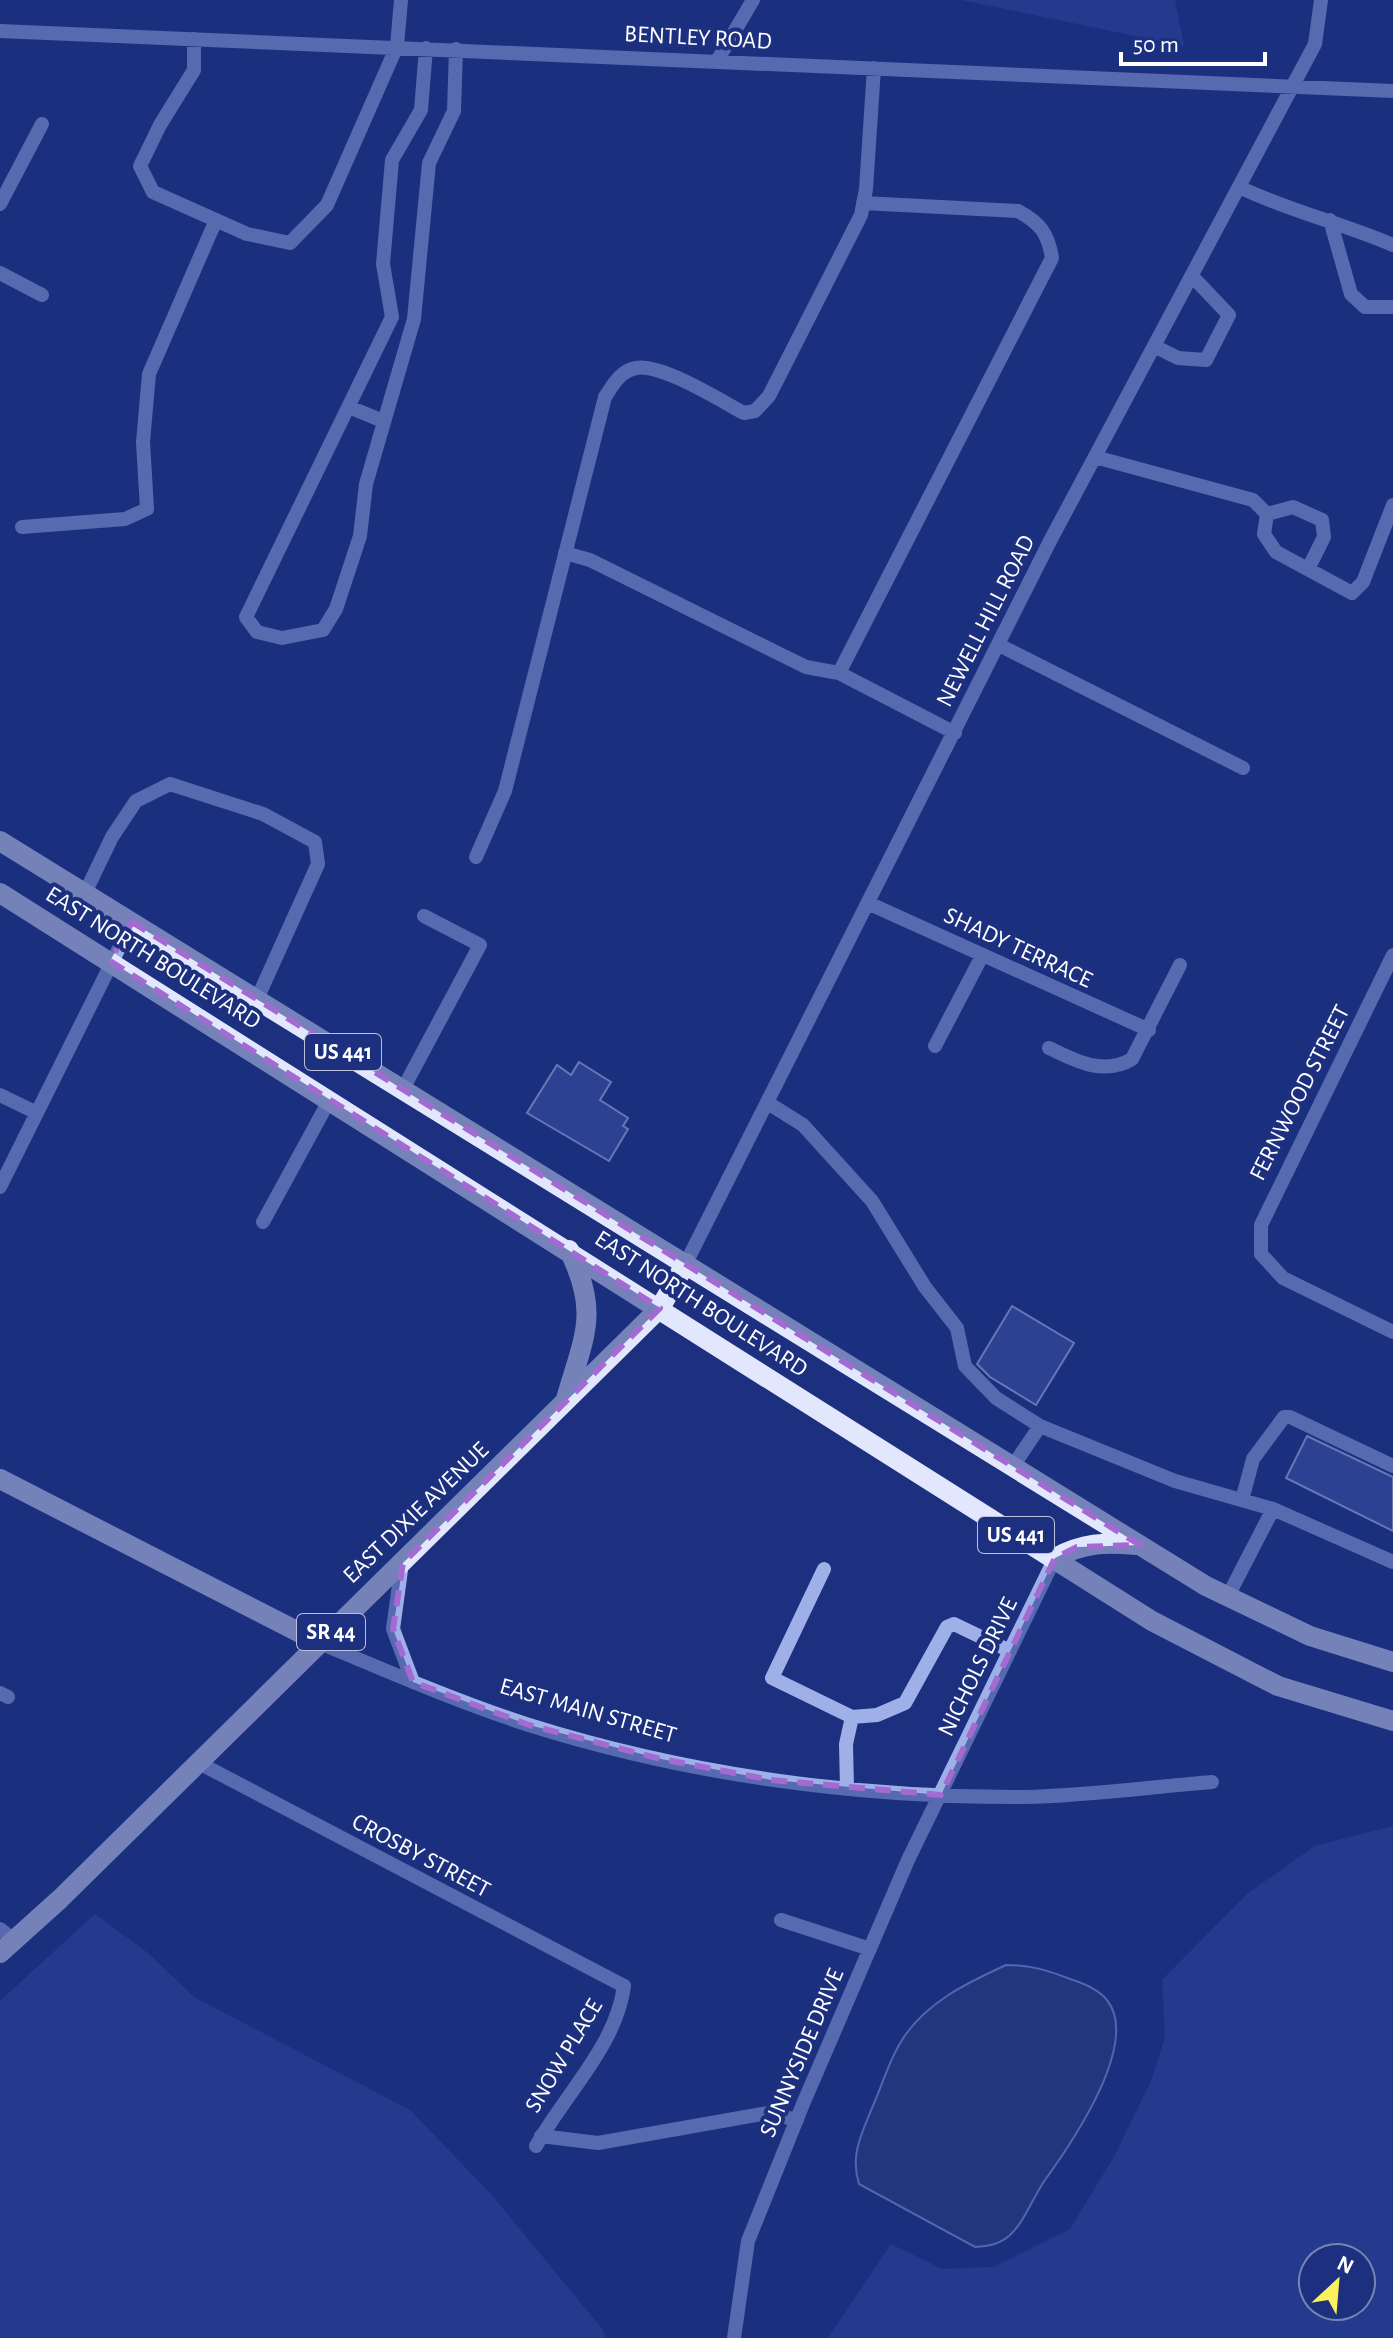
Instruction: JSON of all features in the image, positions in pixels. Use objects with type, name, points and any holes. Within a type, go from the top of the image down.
[{"type":"main road","name":"EAST NORTH BOULEVARD","points":[[0,841],[1227,1598],[1310,1636],[1393,1662]]},
{"type":"main road","name":"EAST NORTH BOULEVARD","points":[[0,893],[1152,1621],[1278,1686],[1393,1721]]},
{"type":"main road","points":[[565,1402],[588,1309],[585,1283],[569,1250]]},
{"type":"main road","name":"SR 44","points":[[660,1308],[686,1263]]},
{"type":"main road","name":"EAST DIXIE AVENUE","points":[[5,1941],[199,1763],[660,1308]]},
{"type":"main road","name":"EAST MAIN STREET","points":[[0,1479],[320,1643]]},
{"type":"main road","points":[[1055,1558],[1077,1547],[1100,1542],[1140,1545]]},
{"type":"street","points":[[194,39],[194,70],[160,125],[140,166],[153,192],[247,234],[290,243],[327,205],[397,46],[401,0]]},
{"type":"street","points":[[717,61],[753,0]]},
{"type":"street","name":"NEWELL HILL ROAD","points":[[686,1263],[1095,457],[1293,87],[1317,36],[1321,0]]},
{"type":"street","name":"BENTLEY ROAD","points":[[0,31],[1393,91]]},
{"type":"street","points":[[426,48],[421,110],[392,160],[383,264],[392,317],[246,617],[257,632],[282,638],[323,630],[336,609],[360,536],[366,484],[414,319],[429,163],[454,111],[456,49]]},
{"type":"street","points":[[476,857],[505,791],[605,397],[619,376],[636,367],[660,371],[744,413],[755,411],[769,396],[861,215],[874,68]]},
{"type":"street","points":[[0,204],[42,124]]},
{"type":"street","points":[[1239,187],[1276,205],[1330,220],[1393,245]]},
{"type":"street","points":[[839,673],[1052,258],[1049,236],[1035,221],[1018,211],[863,203]]},
{"type":"street","points":[[22,527],[125,519],[147,509],[143,442],[149,374],[216,220]]},
{"type":"street","points":[[1330,220],[1351,294],[1365,307],[1393,307]]},
{"type":"street","points":[[0,273],[42,295]]},
{"type":"street","points":[[1154,346],[1178,358],[1206,360],[1229,315],[1192,276]]},
{"type":"street","points":[[349,407],[383,421]]},
{"type":"street","points":[[1095,457],[1253,500],[1267,514]]},
{"type":"street","points":[[1267,514],[1264,534],[1276,552],[1352,593],[1363,582],[1393,505]]},
{"type":"street","points":[[1267,514],[1293,507],[1322,520],[1324,537],[1308,569]]},
{"type":"street","points":[[565,553],[590,560],[806,667],[839,673],[955,733]]},
{"type":"street","points":[[999,645],[1243,768]]},
{"type":"street","points":[[85,893],[112,837],[136,801],[170,784],[263,814],[315,842],[318,864],[257,999]]},
{"type":"street","name":"SHADY TERRACE","points":[[870,904],[1149,1030]]},
{"type":"street","points":[[403,1089],[480,945],[424,916]]},
{"type":"street","points":[[0,1187],[132,922]]},
{"type":"street","name":"FERNWOOD STREET","points":[[1393,955],[1353,1043],[1267,1206],[1259,1234],[1261,1254],[1283,1278],[1393,1332]]},
{"type":"street","points":[[935,1046],[982,956]]},
{"type":"street","points":[[1049,1048],[1076,1061],[1110,1067],[1132,1059],[1180,965]]},
{"type":"street","points":[[0,1095],[35,1112]]},
{"type":"street","points":[[263,1222],[330,1099]]},
{"type":"street","points":[[768,1103],[803,1125],[872,1201],[925,1287],[957,1328],[965,1366],[996,1398],[1040,1426],[1175,1481],[1273,1509],[1393,1562]]},
{"type":"street","points":[[1242,1500],[1253,1459],[1284,1417],[1290,1417],[1393,1466]]},
{"type":"street","points":[[1013,1466],[1040,1426]]},
{"type":"street","points":[[1227,1598],[1273,1509]]},
{"type":"street","name":"NICHOLS DRIVE","points":[[941,1795],[1055,1558]]},
{"type":"street","points":[[403,1563],[393,1629],[413,1682]]},
{"type":"street","points":[[824,1569],[772,1678],[852,1717],[899,1709],[947,1627],[954,1624],[1010,1651]]},
{"type":"street","name":"EAST MAIN STREET","points":[[320,1643],[529,1725],[614,1749],[744,1775],[847,1788],[1028,1797],[1212,1782]]},
{"type":"street","points":[[847,1788],[846,1744],[852,1717]]},
{"type":"street","name":"CROSBY STREET","points":[[199,1763],[624,1986]]},
{"type":"street","name":"SUNNYSIDE DRIVE","points":[[734,2338],[748,2241],[908,1860],[941,1795]]},
{"type":"street","points":[[781,1920],[870,1949]]},
{"type":"street","name":"SNOW PLACE","points":[[624,1986],[621,2005],[606,2037],[539,2141],[598,2143],[768,2113],[797,2120]]},
{"type":"highlighted area","points":[[132,922],[1140,1545],[1077,1547],[1055,1558],[941,1795],[771,1780],[661,1759],[529,1725],[413,1682],[393,1629],[403,1563],[660,1308],[110,961]]},
{"type":"shaded area","points":[[962,0],[1175,0],[1184,46]]},
{"type":"shaded area","points":[[1393,1826],[1393,2338],[828,2338],[891,2244],[942,2269],[994,2267],[1070,2229],[1115,2155],[1151,2081],[1165,2037],[1162,1980],[1247,1894],[1315,1846]]},
{"type":"shaded area","points":[[95,1914],[148,1953],[194,1997],[410,2110],[491,2194],[603,2330],[605,2338],[0,2338],[0,2001]]},
{"type":"shaded area","points":[[1006,1965],[1046,1971],[1099,1993],[1107,2000],[1115,2019],[1115,2041],[1109,2066],[1085,2119],[1019,2224],[1001,2241],[975,2247],[859,2184],[856,2155],[889,2065],[912,2027],[948,1995]]},
{"type":"building","points":[[579,1062],[611,1082],[600,1100],[628,1118],[623,1126],[628,1129],[609,1161],[527,1113],[557,1065],[571,1075]]},
{"type":"building","points":[[1012,1306],[1074,1343],[1036,1405],[990,1377],[977,1364]]},
{"type":"building","points":[[1307,1436],[1393,1477],[1393,1531],[1286,1478]]}]
